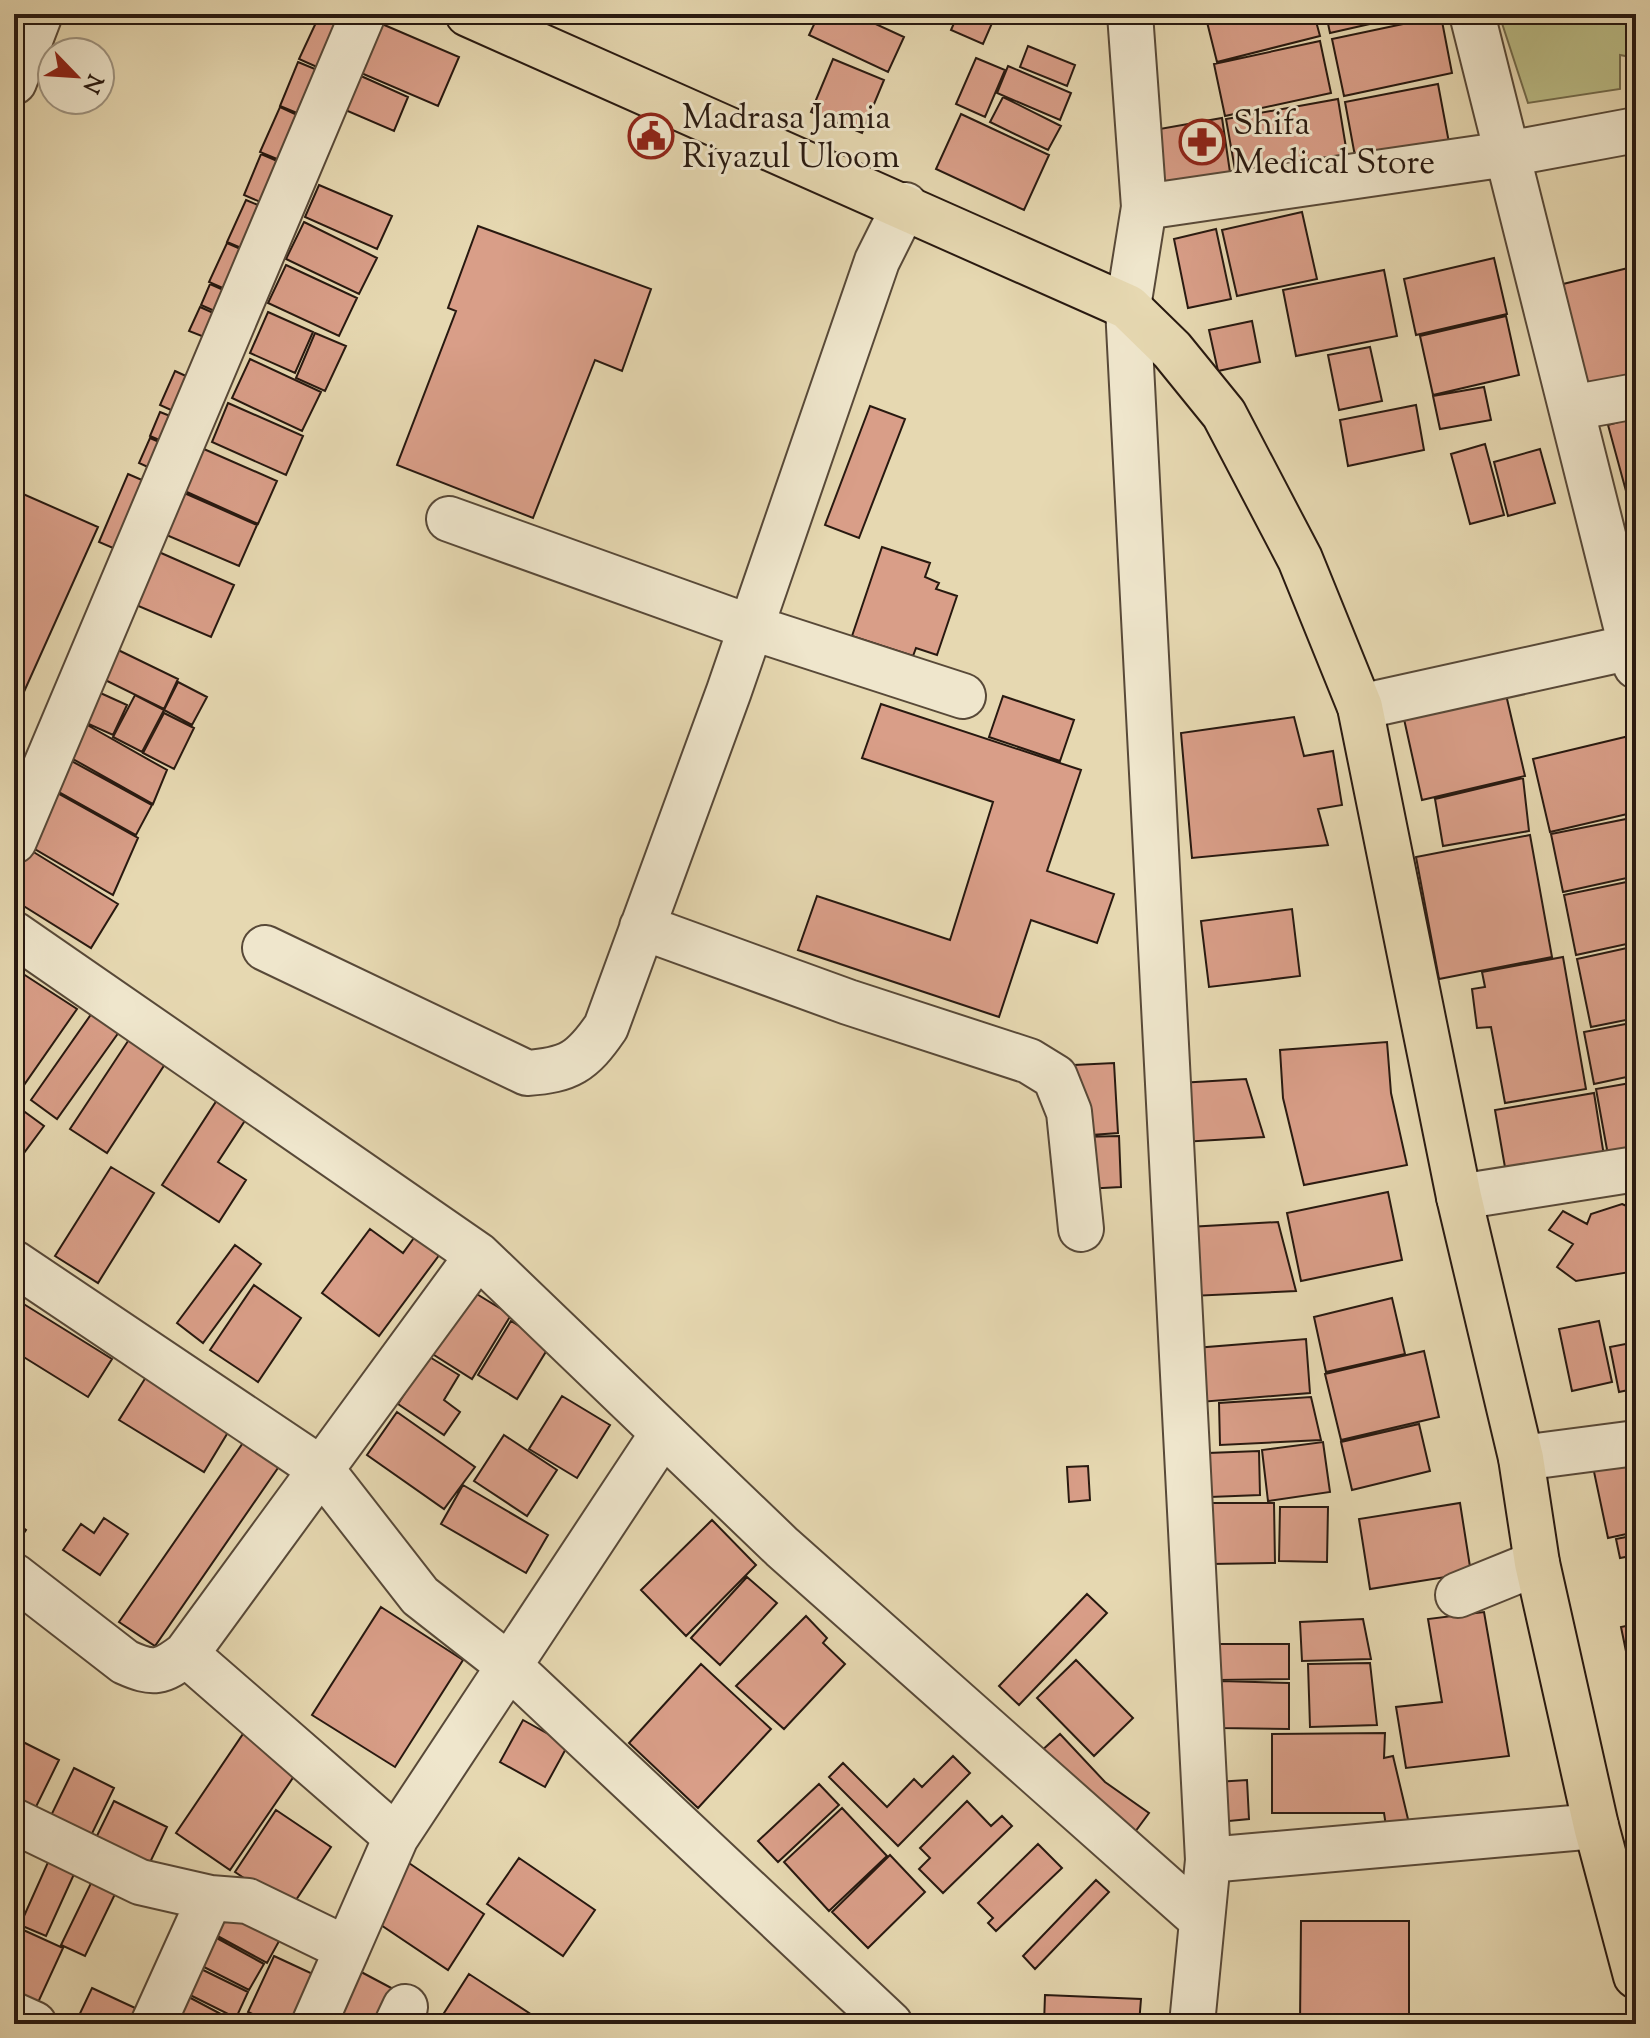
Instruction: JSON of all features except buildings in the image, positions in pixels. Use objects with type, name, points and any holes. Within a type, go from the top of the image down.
[{"type":"main road","points":[[468,14],[905,205],[1128,307],[1172,350],[1224,414],[1300,559],[1360,707],[1459,1197],[1521,1458],[1537,1563],[1596,1826],[1636,1976]]},
{"type":"street","points":[[14,82],[40,14]]},
{"type":"street","points":[[14,841],[363,14]]},
{"type":"street","points":[[1130,14],[1144,207],[1128,307],[1208,1860],[1192,2024]]},
{"type":"street","points":[[1360,707],[1635,653],[1472,14]]},
{"type":"street","points":[[1144,207],[1507,154],[1636,130]]},
{"type":"street","points":[[265,948],[527,1073],[559,1071],[589,1053],[606,1027],[877,261],[905,205]]},
{"type":"street","points":[[1571,408],[1636,396]]},
{"type":"street","points":[[449,519],[750,627],[963,696]]},
{"type":"street","points":[[642,927],[848,1002],[1029,1061],[1055,1077],[1069,1112],[1081,1229]]},
{"type":"street","points":[[14,934],[478,1255],[782,1547],[1201,1919]]},
{"type":"street","points":[[1459,1197],[1636,1169]]},
{"type":"street","points":[[19,1591],[125,1662],[143,1670],[164,1671],[186,1654],[478,1255]]},
{"type":"street","points":[[14,1263],[321,1469],[420,1596],[508,1665],[890,2024]]},
{"type":"street","points":[[314,2024],[396,1837],[663,1433]]},
{"type":"street","points":[[1521,1458],[1636,1443]]},
{"type":"street","points":[[1458,1595],[1537,1563]]},
{"type":"street","points":[[186,1654],[396,1837]]},
{"type":"street","points":[[14,1821],[140,1882],[210,1898],[248,1901],[347,1949]]},
{"type":"street","points":[[1208,1860],[1596,1826]]},
{"type":"street","points":[[153,2024],[210,1898]]},
{"type":"street","points":[[14,2015],[34,2024]]},
{"type":"green space","points":[[1499,14],[1636,14],[1636,58],[1620,55],[1620,89],[1528,103]]},
{"type":"place","name":"Madrasa Jamia Riyazul Uloom","points":[[651,136]]},
{"type":"place","name":"Shifa Medical Store","points":[[1202,142]]}]
